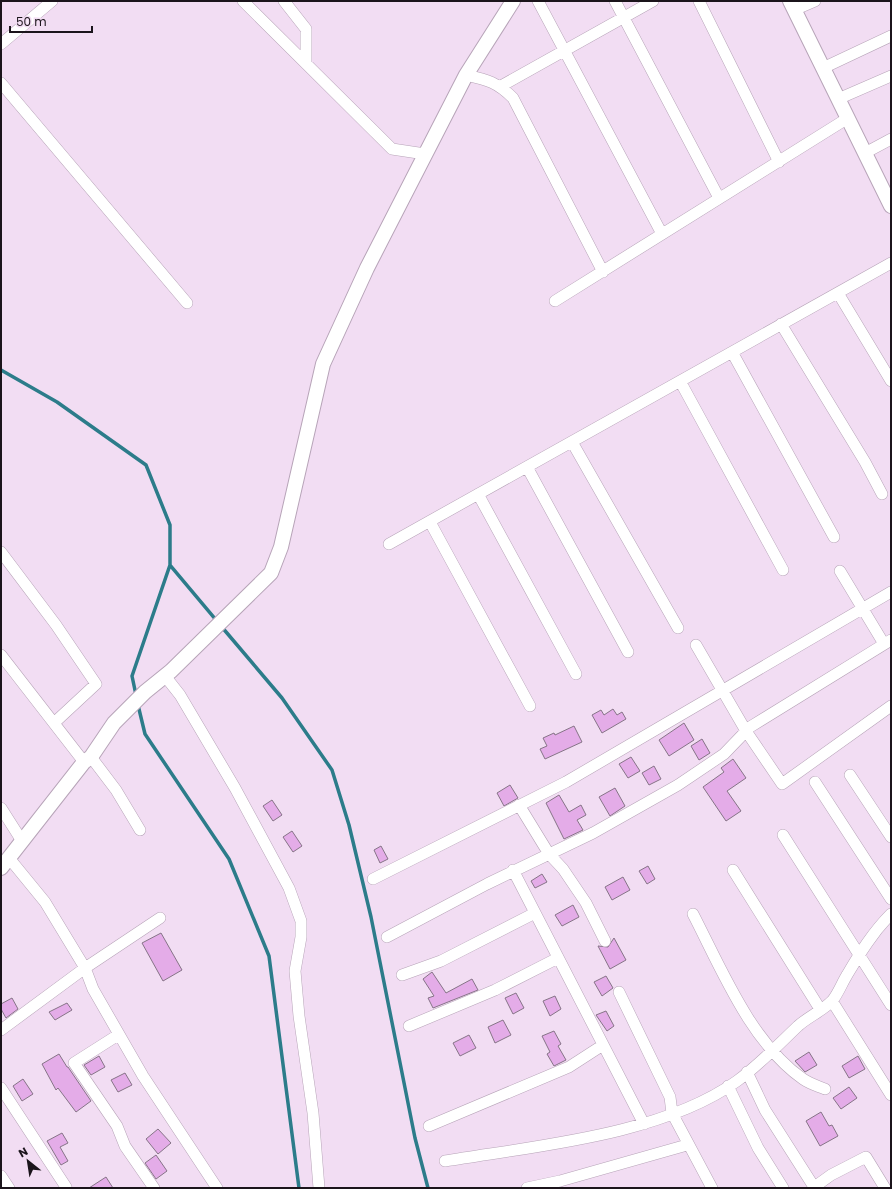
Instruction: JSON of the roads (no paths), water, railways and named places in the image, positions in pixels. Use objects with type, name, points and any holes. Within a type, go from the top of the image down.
[{"type":"street","points":[[1,44],[52,1]]},
{"type":"street","points":[[243,1],[392,149],[425,154]]},
{"type":"street","points":[[284,1],[306,29],[306,63]]},
{"type":"street","points":[[217,1188],[143,1076],[118,1035],[93,989],[85,968],[45,902],[5,863],[114,723],[145,692],[165,676],[271,573],[281,547],[323,364],[367,268],[466,75],[512,1]]},
{"type":"street","points":[[538,1],[662,234]]},
{"type":"street","points":[[615,1],[720,198]]},
{"type":"street","points":[[501,86],[653,1]]},
{"type":"street","points":[[699,1],[779,162]]},
{"type":"street","points":[[814,1],[792,6],[891,206]]},
{"type":"street","points":[[823,68],[891,36]]},
{"type":"street","points":[[466,75],[489,80],[501,86],[513,98],[603,272]]},
{"type":"street","points":[[838,99],[891,76]]},
{"type":"street","points":[[1,83],[187,303]]},
{"type":"street","points":[[555,301],[848,118]]},
{"type":"street","points":[[865,153],[891,139]]},
{"type":"street","points":[[389,544],[891,263]]},
{"type":"street","points":[[838,293],[891,381]]},
{"type":"street","points":[[781,324],[866,462],[882,494]]},
{"type":"street","points":[[732,352],[782,446],[834,537]]},
{"type":"street","points":[[680,381],[783,570]]},
{"type":"street","points":[[572,442],[678,628]]},
{"type":"street","points":[[527,467],[628,652]]},
{"type":"street","points":[[478,494],[576,674]]},
{"type":"street","points":[[430,522],[530,706]]},
{"type":"street","points":[[1,552],[56,624],[96,684],[54,723]]},
{"type":"street","points":[[387,937],[513,870],[593,833],[678,785],[724,754],[750,727],[888,642],[862,609],[840,571]]},
{"type":"street","points":[[372,879],[566,782],[891,592]]},
{"type":"street","points":[[696,645],[746,731],[782,784],[891,706]]},
{"type":"street","points":[[1,655],[54,723],[116,790],[140,830]]},
{"type":"street","points":[[165,676],[180,696],[235,788],[289,888],[301,921],[301,937],[295,971],[299,1016],[313,1113],[319,1188]]},
{"type":"street","points":[[850,775],[891,837]]},
{"type":"street","points":[[815,782],[891,899]]},
{"type":"street","points":[[519,805],[549,854],[563,869],[586,903],[605,941]]},
{"type":"street","points":[[1,808],[22,841]]},
{"type":"street","points":[[783,834],[891,1004]]},
{"type":"street","points":[[513,870],[644,1124]]},
{"type":"street","points":[[733,870],[820,1010]]},
{"type":"street","points":[[402,975],[441,961],[535,913]]},
{"type":"street","points":[[693,914],[735,994],[757,1030],[786,1065],[804,1080],[825,1089]]},
{"type":"street","points":[[445,1162],[586,1137],[644,1124],[698,1103],[728,1086],[747,1072],[773,1051],[799,1026],[832,1001],[860,954],[882,923],[891,914]]},
{"type":"street","points":[[1,1030],[85,968],[160,918]]},
{"type":"street","points":[[409,1026],[495,990],[558,958]]},
{"type":"street","points":[[619,992],[670,1097],[672,1113],[709,1187]]},
{"type":"street","points":[[832,1001],[891,1095]]},
{"type":"street","points":[[118,1035],[74,1062],[117,1126],[125,1146],[154,1188]]},
{"type":"street","points":[[430,1126],[569,1066],[603,1045]]},
{"type":"street","points":[[747,1072],[766,1110],[818,1186],[866,1157],[885,1188]]},
{"type":"street","points":[[728,1086],[758,1148],[783,1188]]},
{"type":"street","points":[[1,1088],[66,1187],[65,1188]]},
{"type":"street","points":[[527,1188],[560,1181],[687,1145]]},
{"type":"street","points":[[1,1176],[9,1188]]},
{"type":"waterway","points":[[1,370],[57,402],[146,465],[170,525],[170,565],[217,621]]},
{"type":"waterway","points":[[136,695],[132,676],[170,565]]},
{"type":"waterway","points":[[221,626],[282,698],[332,770],[349,825],[371,917],[415,1138],[428,1188]]},
{"type":"waterway","points":[[138,705],[145,734],[229,859],[269,956],[299,1188]]}]
